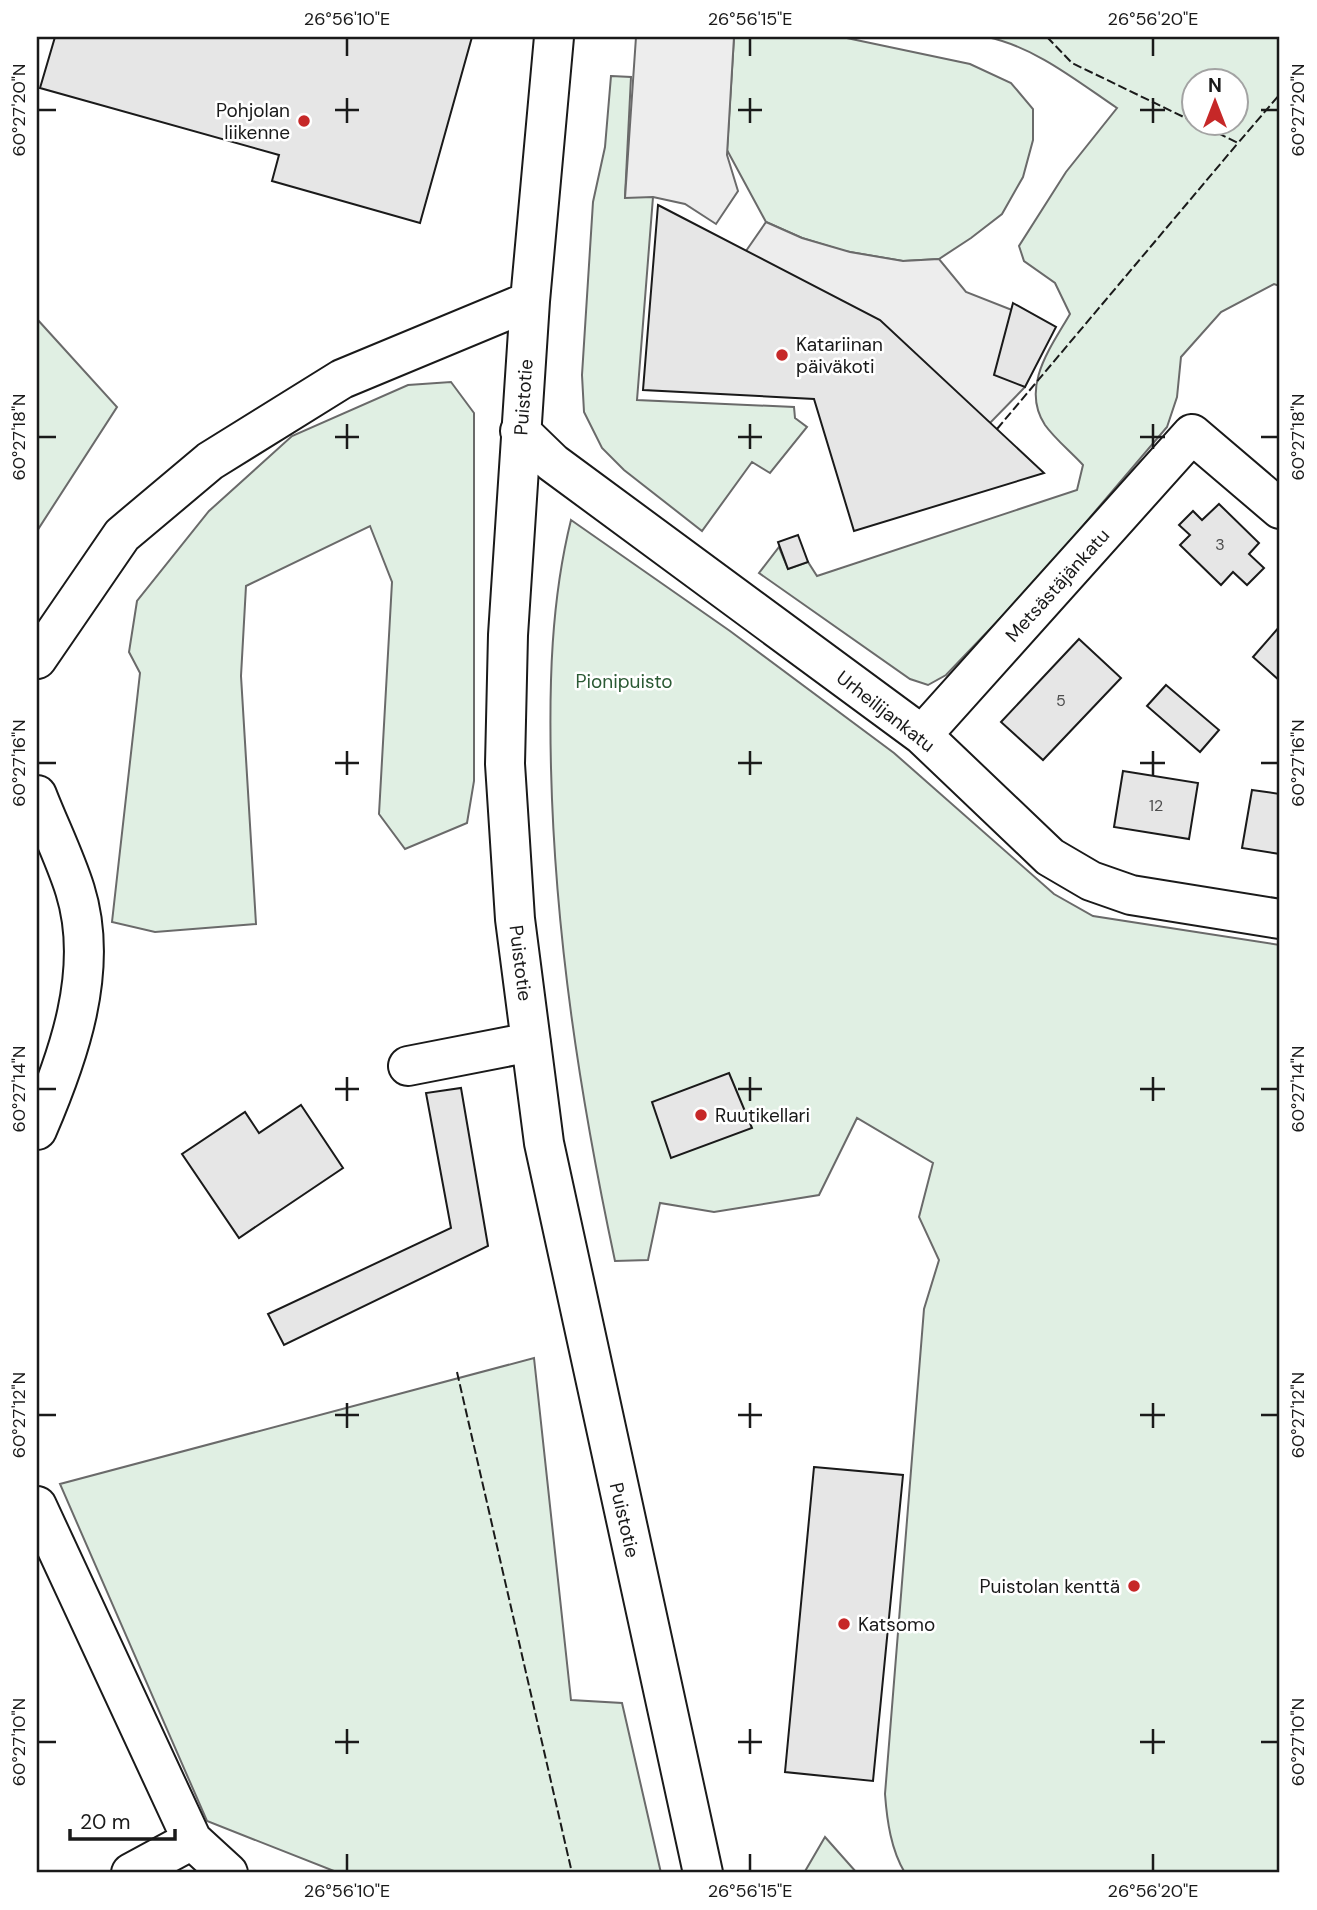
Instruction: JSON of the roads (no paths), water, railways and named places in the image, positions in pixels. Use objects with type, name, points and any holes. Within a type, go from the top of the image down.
[{"type":"street","name":"Puistotie","points":[[554,37],[520,431],[505,764],[514,919],[544,1143],[703,1873]]},
{"type":"street","points":[[37,659],[122,535],[210,461],[342,379],[530,301]]},
{"type":"street","name":"Urheilijankatu","points":[[520,431],[553,463],[922,735],[1050,857],[1091,881],[1131,895],[1280,919]]},
{"type":"street","name":"Metsästäjänkatu","points":[[922,735],[1192,434],[1280,509]]},
{"type":"street","points":[[37,795],[76,892],[83,947],[79,1003],[65,1065],[37,1130]]},
{"type":"street","points":[[408,1066],[531,1042]]},
{"type":"street","points":[[37,1506],[192,1840],[228,1873]]},
{"type":"street","points":[[131,1873],[192,1840]]},
{"type":"place","name":"Pohjolan liikenne","points":[[304,121]]},
{"type":"place","name":"Katariinan päiväkoti","points":[[782,355]]},
{"type":"place","name":"Ruutikellari","points":[[701,1115]]},
{"type":"place","name":"Puistolan kenttä","points":[[1134,1586]]},
{"type":"place","name":"Katsomo","points":[[844,1624]]},
{"type":"park label","name":"Pionipuisto","points":[[624,681]]}]
